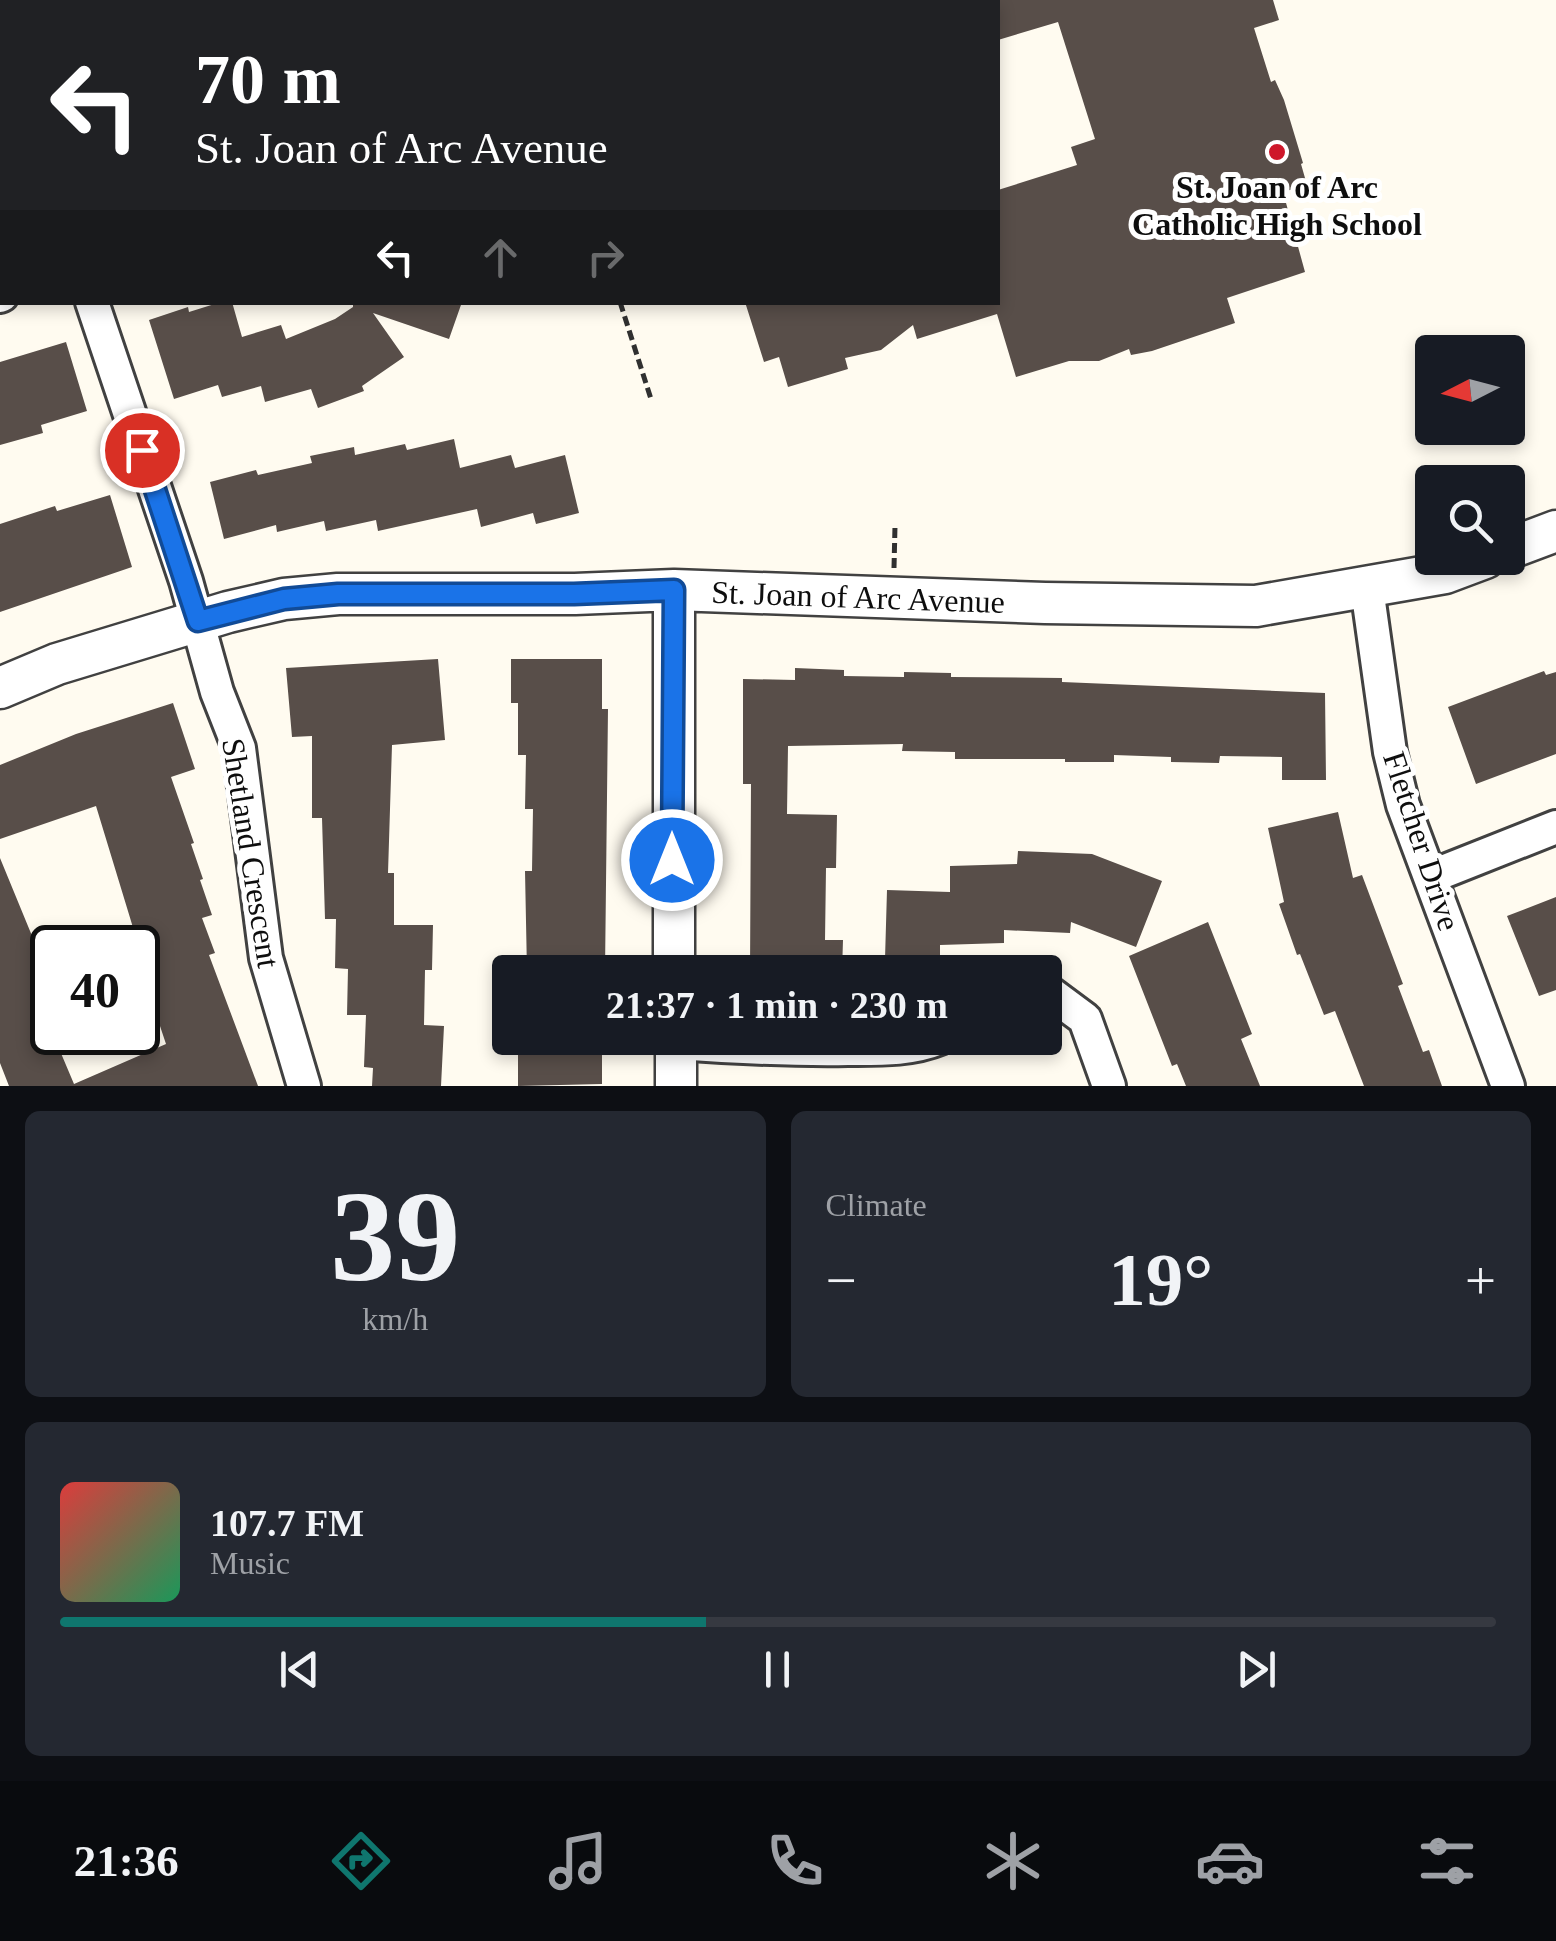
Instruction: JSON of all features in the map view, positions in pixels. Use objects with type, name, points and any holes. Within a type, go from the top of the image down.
[{"type":"street","name":"Shetland Crescent","points":[[93,305],[198,621],[217,692],[239,748],[266,958],[304,1086]]},
{"type":"street","points":[[1525,542],[1556,530]]},
{"type":"street","name":"St. Joan of Arc Avenue","points":[[0,688],[57,664],[198,621],[284,599],[338,594],[674,590],[1256,606],[1430,575]]},
{"type":"street","name":"Fletcher Drive","points":[[1367,588],[1390,752],[1403,805],[1508,1086]]},
{"type":"street","points":[[674,590],[674,955]]},
{"type":"street","points":[[1430,877],[1556,827]]},
{"type":"street","points":[[1062,1002],[1085,1019],[1109,1086]]},
{"type":"street","points":[[676,1055],[676,1086]]},
{"type":"path","points":[[621,305],[650,399]]},
{"type":"building","points":[[1000,0],[1273,0],[1279,20],[1254,28],[1271,82],[1275,80],[1284,100],[1303,163],[1307,185],[1283,192],[1305,272],[1227,298],[1235,323],[1152,351],[1131,355],[1129,349],[1099,361],[1069,361],[1016,377],[997,314],[917,339],[913,325],[881,350],[845,358],[848,369],[788,387],[779,357],[764,362],[746,305],[1000,305],[1000,189],[1077,165],[1071,147],[1095,139],[1058,22],[1000,39]]},
{"type":"building","points":[[211,305],[233,305],[242,337],[281,325],[286,339],[335,319],[353,305],[461,305],[449,339],[373,313],[404,357],[362,386],[364,391],[318,408],[311,389],[265,402],[261,386],[222,397],[218,385],[174,399],[149,320],[188,307],[189,312]]},
{"type":"building","points":[[66,342],[87,411],[41,425],[43,433],[0,445],[0,362]]},
{"type":"building","points":[[454,439],[460,468],[511,455],[515,468],[565,455],[579,513],[536,524],[533,513],[481,527],[477,509],[378,531],[376,520],[326,531],[324,521],[277,532],[276,525],[224,539],[210,482],[256,470],[258,475],[312,463],[310,456],[354,447],[355,455],[405,444],[407,450]]},
{"type":"building","points":[[110,495],[132,567],[0,612],[0,524],[55,506],[57,511]]},
{"type":"building","points":[[438,659],[445,740],[392,745],[388,873],[394,873],[394,925],[433,925],[432,970],[425,970],[424,1025],[444,1026],[441,1086],[372,1086],[373,1068],[364,1067],[366,1015],[347,1015],[348,969],[335,968],[336,919],[325,919],[322,818],[312,818],[312,736],[292,737],[286,668]]},
{"type":"building","points":[[511,659],[602,659],[602,709],[608,709],[605,955],[527,955],[525,871],[532,871],[533,809],[525,809],[526,755],[518,755],[518,703],[511,703]]},
{"type":"building","points":[[795,668],[844,670],[844,676],[951,673],[951,677],[1062,678],[1062,682],[1325,693],[1326,780],[1282,780],[1282,757],[1220,756],[1219,763],[1114,755],[1114,762],[1065,762],[955,759],[955,752],[902,751],[903,744],[788,746],[787,814],[837,815],[836,868],[826,868],[825,940],[843,940],[843,955],[750,955],[751,784],[743,784],[743,679],[795,680]]},
{"type":"building","points":[[1544,671],[1546,675],[1556,672],[1556,754],[1476,784],[1448,707]]},
{"type":"building","points":[[173,703],[195,769],[171,777],[194,843],[191,844],[203,879],[200,880],[212,915],[202,918],[215,953],[209,955],[258,1086],[9,1086],[0,1063],[0,858],[30,931],[30,1055],[62,1055],[74,1084],[141,1055],[160,1055],[160,1047],[166,1044],[160,1026],[160,925],[132,925],[96,806],[0,839],[0,765],[76,734]]},
{"type":"building","points":[[1338,812],[1353,878],[1362,875],[1403,984],[1398,986],[1423,1052],[1429,1050],[1442,1086],[1364,1086],[1335,1011],[1324,1015],[1300,954],[1297,955],[1279,904],[1284,902],[1268,828]]},
{"type":"building","points":[[1018,851],[1092,854],[1162,881],[1136,947],[1071,922],[1070,933],[1004,930],[1004,943],[940,945],[940,955],[885,955],[887,890],[950,892],[950,866],[1017,864]]},
{"type":"building","points":[[1556,897],[1556,990],[1539,996],[1507,916]]},
{"type":"building","points":[[1208,922],[1252,1034],[1241,1039],[1260,1086],[1186,1086],[1177,1064],[1172,1066],[1129,956]]},
{"type":"building","points":[[518,1055],[602,1055],[602,1084],[518,1086]]},
{"type":"place","name":"St. Joan of Arc Catholic High School","points":[[1277,152]]},
{"type":"route","points":[[142,450],[198,621],[284,599],[338,594],[674,590],[672,860]]}]
